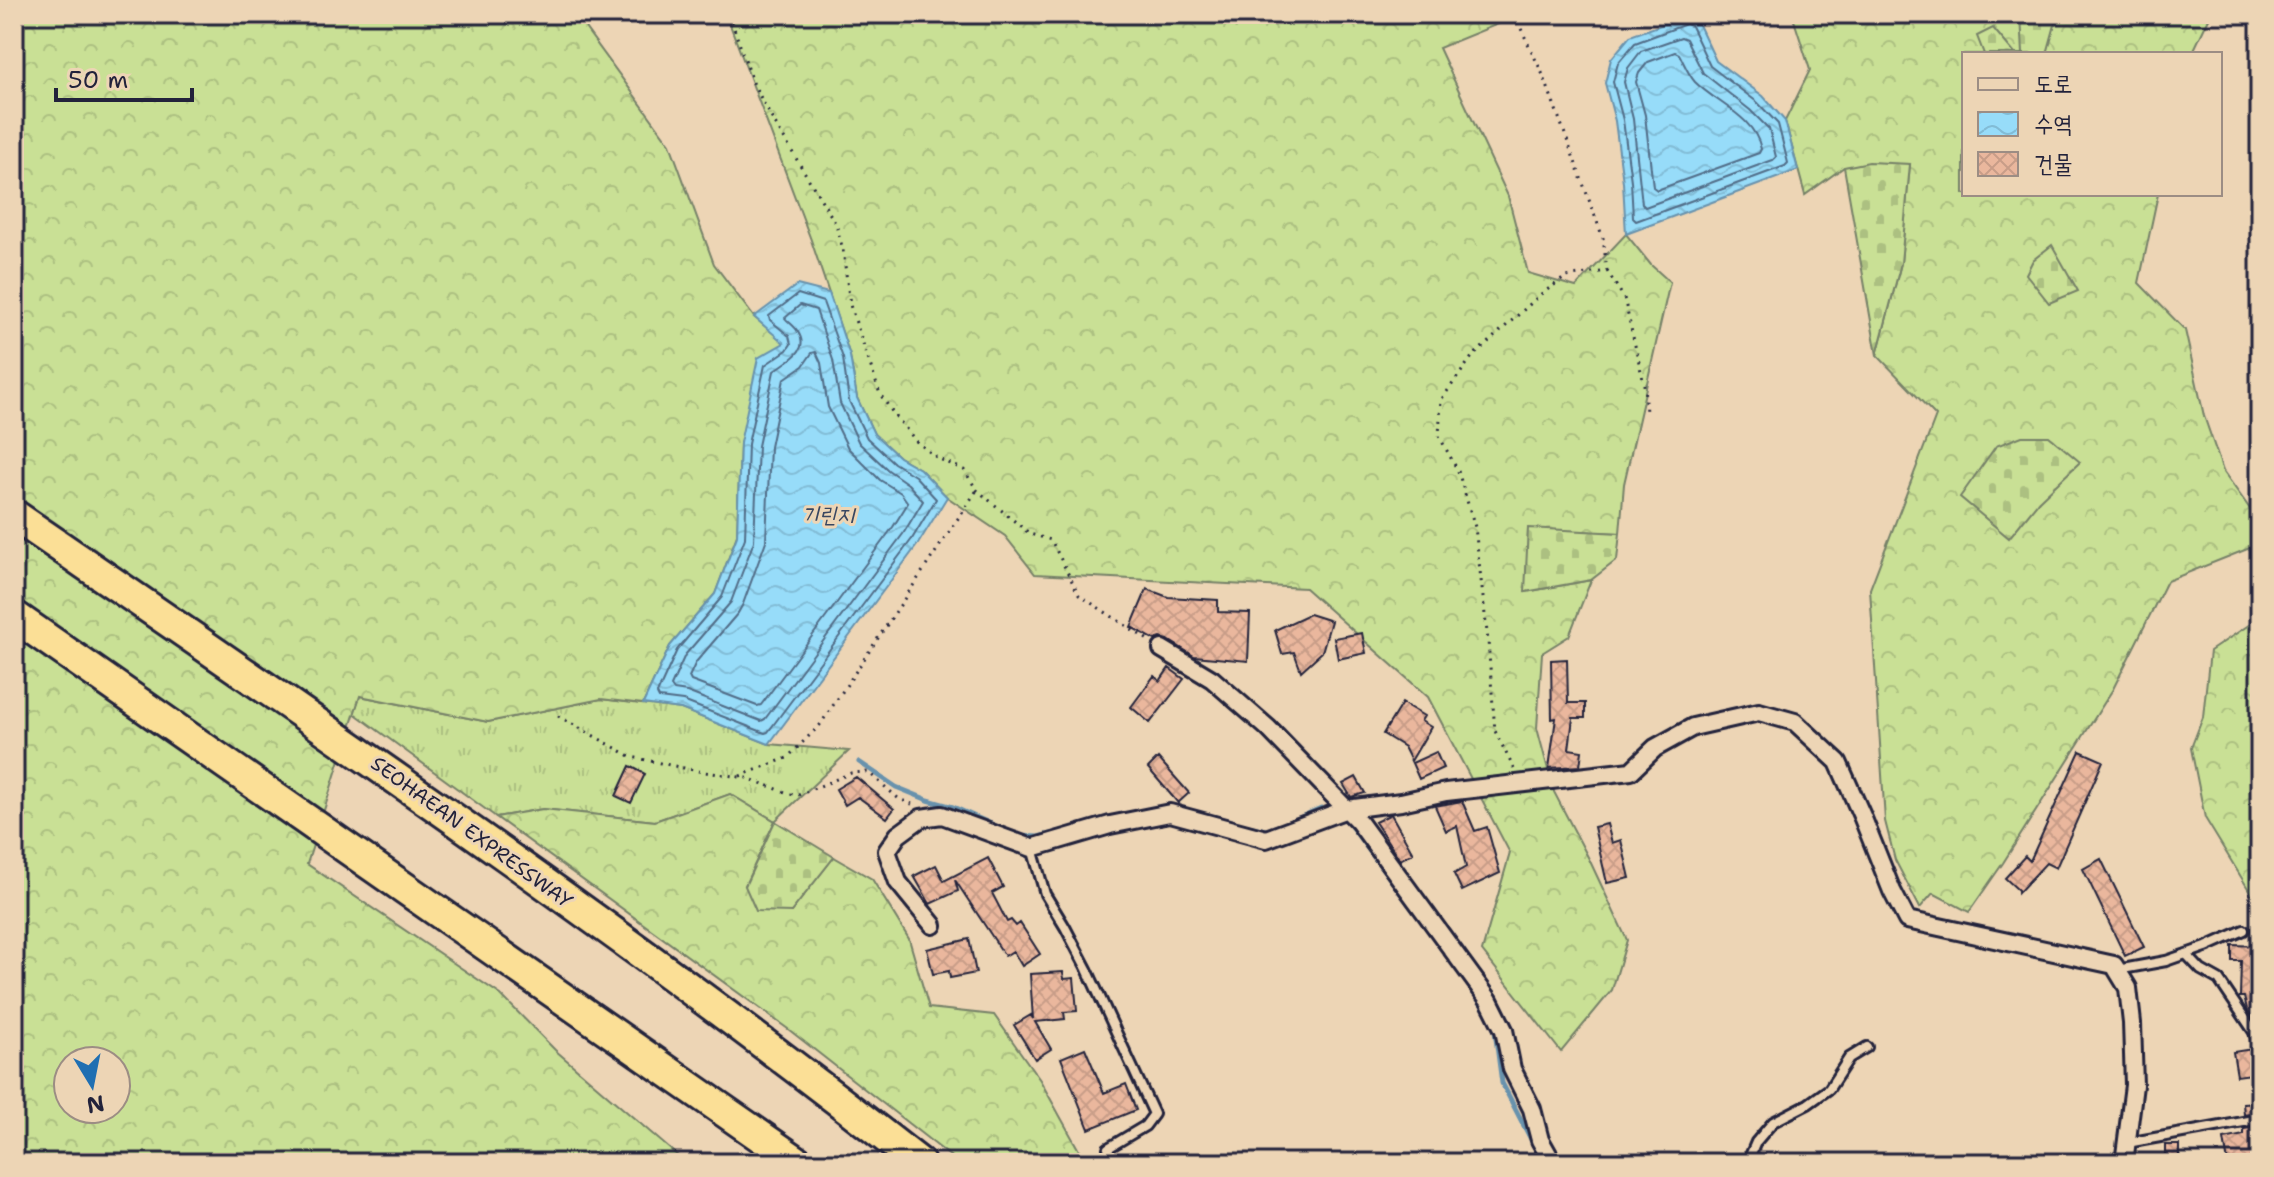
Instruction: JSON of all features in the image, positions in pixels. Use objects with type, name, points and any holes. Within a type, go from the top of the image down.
[{"type":"highway","name":"SEOHAEAN EXPRESSWAY","points":[[14,515],[432,801],[822,1087],[919,1163]]},
{"type":"highway","points":[[14,616],[799,1163]]},
{"type":"street","points":[[1162,649],[1212,679],[1268,728],[1359,822],[1489,1000],[1504,1030],[1512,1069],[1532,1109],[1540,1140],[1553,1163]]},
{"type":"street","points":[[933,925],[898,882],[887,851],[898,835],[921,818],[942,815],[1032,848],[1110,825],[1170,813],[1266,839],[1347,809],[1446,792],[1631,771],[1655,748],[1693,727],[1759,712],[1795,722],[1838,762],[1907,920],[2114,965],[2128,988],[2132,1023],[2134,1085],[2124,1163]]},
{"type":"lane","points":[[1032,848],[1045,894],[1087,969],[1154,1114],[1145,1126],[1108,1148]]},
{"type":"lane","points":[[2117,970],[2166,961],[2244,930]]},
{"type":"lane","points":[[2186,954],[2201,970],[2219,980],[2254,1032],[2260,1050]]},
{"type":"lane","points":[[1747,1163],[1756,1142],[1773,1122],[1829,1089],[1849,1058],[1867,1047]]},
{"type":"lane","points":[[2127,1143],[2260,1119]]},
{"type":"path","points":[[729,14],[754,85],[836,224],[843,250],[850,305],[880,394],[916,441],[937,458],[964,470],[977,490],[1030,534],[1051,540],[1079,595],[1162,649]]},
{"type":"path","points":[[1514,14],[1544,77],[1603,238],[1607,271],[1624,298],[1644,384],[1646,413]]},
{"type":"path","points":[[1520,784],[1495,731],[1475,527],[1458,471],[1439,436],[1441,400],[1472,357],[1541,294],[1566,277],[1607,271]]},
{"type":"path","points":[[738,777],[787,758],[820,725],[977,490]]},
{"type":"path","points":[[558,716],[632,757],[747,778],[796,796],[851,773],[868,772],[899,799],[942,815]]},
{"type":"green space","points":[[14,14],[584,14],[586,29],[670,144],[714,264],[754,317],[785,343],[740,443],[737,535],[715,594],[670,646],[643,704],[601,699],[488,722],[360,696],[307,864],[501,995],[555,1050],[679,1157],[695,1163],[14,1163]]},
{"type":"green space","points":[[726,14],[1500,14],[1503,22],[1439,48],[1508,196],[1528,273],[1576,287],[1626,234],[1651,265],[1670,282],[1624,484],[1620,533],[1528,529],[1526,592],[1591,580],[1569,636],[1542,653],[1537,728],[1554,792],[1627,940],[1612,990],[1561,1052],[1482,951],[1510,853],[1428,697],[1305,588],[1035,574],[1005,536],[947,497],[920,469],[899,457],[874,434],[857,398],[850,356],[811,240]]},
{"type":"green space","points":[[1792,14],[2211,14],[2193,52],[1962,52],[1962,196],[2158,196],[2139,283],[2185,330],[2204,416],[2223,471],[2260,523],[2260,544],[2167,581],[2113,689],[1969,912],[1933,893],[1920,908],[1895,860],[1885,821],[1870,589],[1936,416],[1877,355],[1901,263],[1910,164],[1844,167],[1805,195],[1785,121],[1810,70]]},
{"type":"green space","points":[[2021,14],[2058,14],[2048,52],[2023,52]]},
{"type":"green space","points":[[1993,28],[2013,52],[1983,52],[1977,36]]},
{"type":"green space","points":[[1869,162],[1910,164],[1901,263],[1877,355],[1844,167]]},
{"type":"green space","points":[[2052,245],[2078,291],[2049,303],[2026,274],[2033,260]]},
{"type":"green space","points":[[2022,436],[2049,436],[2080,462],[2039,501],[2009,538],[1960,497],[1996,446]]},
{"type":"green space","points":[[1528,528],[1620,533],[1617,560],[1591,580],[1525,592]]},
{"type":"green space","points":[[2258,619],[2260,908],[2205,818],[2191,748],[2203,717],[2210,651]]},
{"type":"green space","points":[[360,696],[488,722],[601,699],[681,709],[769,744],[849,751],[775,821],[730,794],[655,821],[543,809],[496,817],[354,713]]},
{"type":"green space","points":[[730,794],[775,821],[745,885],[791,912],[834,857],[872,879],[909,939],[929,1008],[994,1015],[1040,1080],[1086,1163],[959,1163],[788,1029],[496,817],[543,809],[655,821]]},
{"type":"green space","points":[[775,821],[834,857],[791,912],[756,911],[745,886]]},
{"type":"water","points":[[1694,14],[1716,61],[1763,96],[1785,121],[1798,170],[1626,234],[1615,121],[1605,83],[1611,59],[1630,36]]},
{"type":"water","name":"기린지","points":[[797,285],[829,293],[850,356],[857,398],[874,434],[899,457],[920,469],[947,497],[918,544],[769,744],[681,709],[643,704],[670,646],[715,594],[737,536],[740,443],[758,358],[784,343],[754,317]]},
{"type":"building","points":[[1147,589],[1168,597],[1218,600],[1218,612],[1250,613],[1248,661],[1194,656],[1168,640],[1155,640],[1131,627]]},
{"type":"building","points":[[1309,614],[1331,621],[1322,652],[1301,671],[1294,652],[1282,654],[1275,630]]},
{"type":"building","points":[[1362,633],[1366,653],[1338,659],[1334,638]]},
{"type":"building","points":[[1567,659],[1568,703],[1585,703],[1585,718],[1573,718],[1569,749],[1582,751],[1580,766],[1549,768],[1556,718],[1552,719],[1551,660]]},
{"type":"building","points":[[1169,668],[1184,679],[1150,723],[1131,707],[1154,676],[1160,681]]},
{"type":"building","points":[[1402,703],[1424,716],[1421,721],[1431,727],[1411,761],[1404,747],[1383,734]]},
{"type":"building","points":[[2080,751],[2103,761],[2056,868],[2046,863],[2018,893],[2005,878],[2025,856],[2030,861]]},
{"type":"building","points":[[1436,752],[1443,768],[1419,779],[1412,763]]},
{"type":"building","points":[[1158,758],[1189,793],[1178,803],[1148,768]]},
{"type":"building","points":[[630,766],[645,774],[631,803],[616,796]]},
{"type":"building","points":[[856,777],[894,809],[887,818],[858,797],[845,805],[836,789]]},
{"type":"building","points":[[1356,777],[1365,793],[1351,797],[1343,784]]},
{"type":"building","points":[[1462,801],[1475,831],[1487,827],[1500,873],[1462,891],[1454,874],[1466,867],[1457,826],[1446,831],[1435,806]]},
{"type":"building","points":[[1391,814],[1413,853],[1400,860],[1375,822]]},
{"type":"building","points":[[1607,824],[1612,843],[1621,840],[1630,878],[1607,883],[1594,827]]},
{"type":"building","points":[[988,858],[1003,887],[992,893],[1007,922],[1011,920],[1016,926],[1020,923],[1040,954],[1022,966],[1013,951],[1005,956],[955,880],[958,891],[930,904],[914,876],[936,865],[944,881]]},
{"type":"building","points":[[2101,859],[2144,947],[2125,956],[2083,869]]},
{"type":"building","points":[[969,939],[976,973],[950,978],[949,971],[933,974],[927,949]]},
{"type":"building","points":[[2232,945],[2260,946],[2260,1028],[2247,1009],[2244,997],[2240,997],[2241,961],[2232,961]]},
{"type":"building","points":[[1063,972],[1064,979],[1074,978],[1077,1011],[1064,1012],[1065,1019],[1035,1022],[1051,1049],[1035,1059],[1014,1025],[1031,1015],[1033,1019],[1030,974]]},
{"type":"building","points":[[1085,1048],[1104,1093],[1126,1084],[1136,1110],[1089,1129],[1061,1058]]},
{"type":"building","points":[[2252,1049],[2257,1056],[2260,1073],[2237,1076],[2233,1052]]},
{"type":"building","points":[[2260,1102],[2260,1112],[2244,1115],[2243,1103]]},
{"type":"building","points":[[2260,1126],[2260,1134],[2253,1135],[2258,1163],[2228,1163],[2224,1139],[2244,1135],[2244,1129]]},
{"type":"building","points":[[2165,1145],[2179,1145],[2179,1163],[2165,1163]]},
{"type":"waterway","points":[[859,762],[896,787],[998,827]]},
{"type":"waterway","points":[[1290,822],[1321,808]]},
{"type":"waterway","points":[[1248,826],[1269,831]]},
{"type":"waterway","points":[[1351,826],[1417,915]]},
{"type":"waterway","points":[[1018,836],[1038,837],[1063,831]]},
{"type":"waterway","points":[[1466,981],[1491,1019],[1502,1083],[1535,1147]]}]
